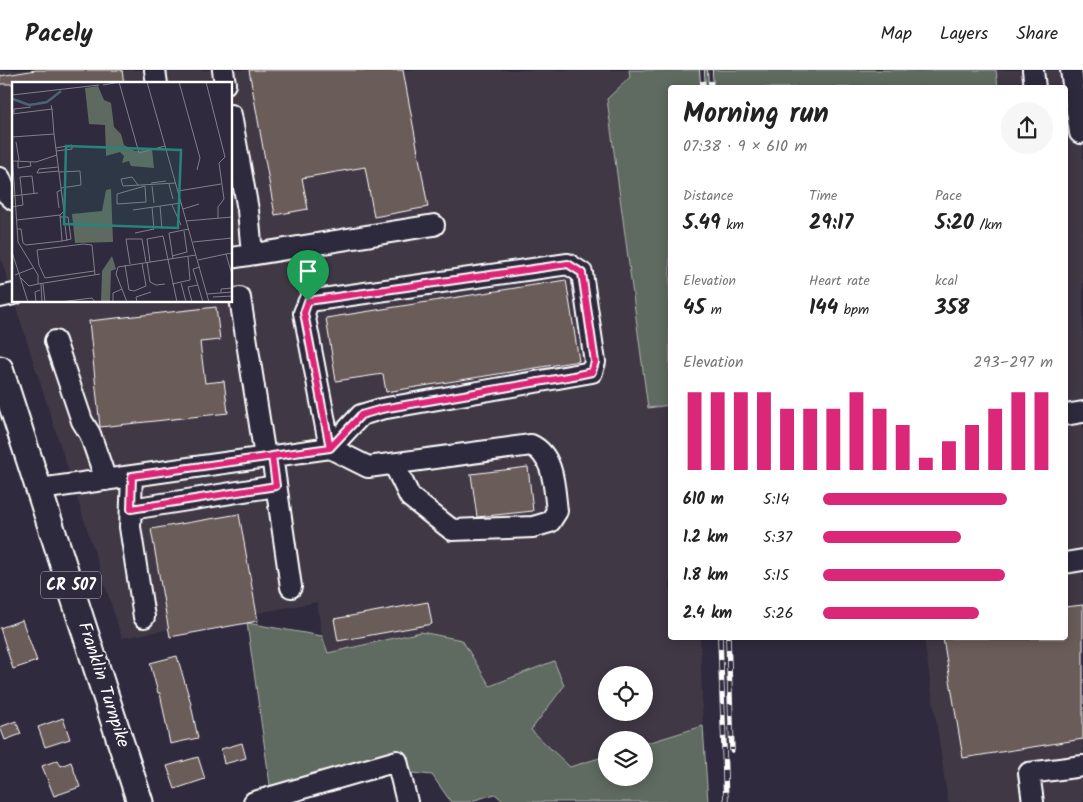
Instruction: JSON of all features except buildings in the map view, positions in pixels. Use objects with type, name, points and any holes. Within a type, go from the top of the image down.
[{"type":"main road","name":"Franklin Turnpike","points":[[0,369],[7,414],[40,489],[140,802]]},
{"type":"street","points":[[1033,70],[1035,85]]},
{"type":"street","points":[[1071,70],[1076,133]]},
{"type":"street","points":[[232,121],[248,210],[252,254]]},
{"type":"street","points":[[0,178],[6,193],[12,198]]},
{"type":"street","points":[[232,258],[434,224]]},
{"type":"street","points":[[568,264],[582,273],[595,362],[592,372],[382,409],[361,415],[330,448],[304,313],[308,301],[568,264]]},
{"type":"street","points":[[240,298],[268,457],[276,486],[291,587]]},
{"type":"street","points":[[55,342],[82,421],[90,434],[106,480]]},
{"type":"street","points":[[1068,414],[1083,412]]},
{"type":"street","points":[[40,489],[330,448],[368,467],[531,445],[538,448],[545,456],[553,475],[557,512],[550,522],[534,527],[452,530],[410,496],[394,464]]},
{"type":"street","points":[[132,476],[130,527],[144,617]]},
{"type":"street","points":[[131,509],[276,486]]},
{"type":"street","points":[[1068,562],[1083,560]]},
{"type":"street","points":[[254,802],[397,761],[407,802]]},
{"type":"street","points":[[1033,802],[1029,773],[1083,766]]},
{"type":"shaded area","points":[[0,70],[629,70],[630,77],[607,99],[648,407],[668,405],[668,640],[700,640],[703,726],[653,741],[653,731],[598,731],[598,759],[571,767],[531,730],[564,686],[490,686],[462,640],[421,632],[328,653],[322,636],[317,602],[122,638],[14,302],[232,302],[232,82],[12,82],[12,293],[0,256]]},
{"type":"shaded area","points":[[629,70],[996,70],[998,85],[668,85],[668,405],[648,408],[607,99],[630,77]]},
{"type":"shaded area","points":[[996,70],[1083,70],[1083,802],[948,802],[924,640],[1068,640],[1068,85],[998,85]]},
{"type":"shaded area","points":[[247,623],[322,636],[328,653],[421,632],[462,640],[490,686],[554,661],[564,686],[531,730],[570,767],[598,758],[598,786],[653,786],[653,741],[703,726],[708,802],[504,802],[495,794],[468,802],[451,802],[432,775],[382,770],[272,799]]},
{"type":"railway","points":[[702,70],[703,85]]},
{"type":"railway","points":[[710,70],[711,85]]},
{"type":"railway","points":[[720,640],[726,802]]},
{"type":"railway","points":[[728,640],[732,750]]},
{"type":"route","points":[[308,301],[304,313],[330,448],[132,476],[131,509],[276,486],[272,456],[330,448],[361,415],[382,409],[592,372],[595,362],[582,273],[568,264],[308,301]]}]
